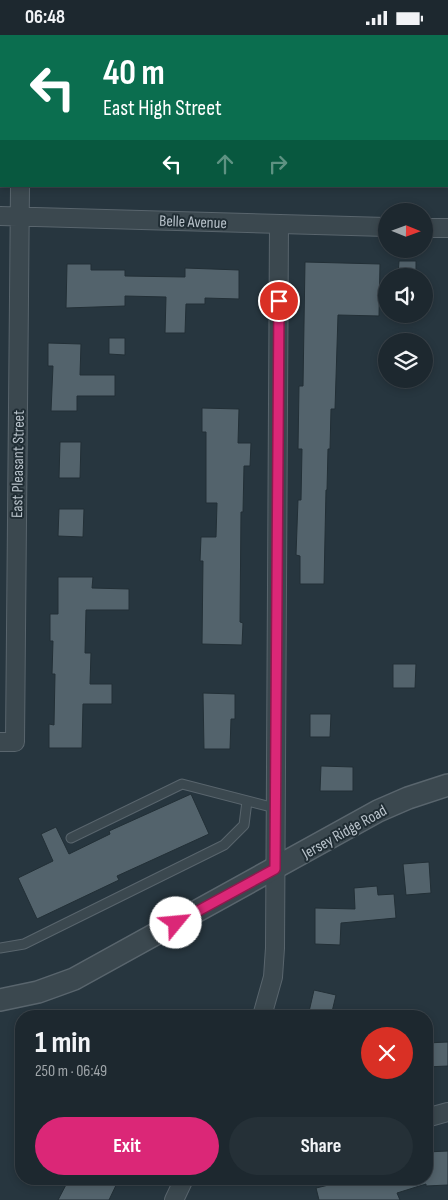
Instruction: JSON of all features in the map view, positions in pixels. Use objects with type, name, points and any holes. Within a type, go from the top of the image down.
[{"type":"street","name":"East Pleasant Street","points":[[7,742],[20,187]]},
{"type":"street","name":"Belle Avenue","points":[[0,216],[378,227]]},
{"type":"street","points":[[264,1010],[273,977],[275,948],[280,223]]},
{"type":"street","points":[[433,228],[448,228]]},
{"type":"street","name":"Jersey Ridge Road","points":[[0,1000],[38,992],[74,979],[378,811],[408,798],[448,785]]},
{"type":"street","points":[[433,1116],[448,1112]]},
{"type":"street","points":[[174,1200],[181,1185]]},
{"type":"lane","points":[[71,838],[182,784],[275,808]]},
{"type":"lane","points":[[0,948],[24,944],[224,845],[244,825],[247,801]]},
{"type":"building","points":[[399,261],[416,261],[416,268],[399,268]]},
{"type":"building","points":[[305,262],[380,264],[380,268],[378,268],[378,316],[338,315],[335,409],[331,409],[330,449],[328,449],[324,584],[300,584],[300,556],[296,555],[298,500],[301,500],[302,449],[298,449],[299,386],[303,386]]},
{"type":"building","points":[[67,264],[91,264],[91,270],[125,270],[125,276],[185,277],[185,268],[239,270],[239,299],[205,298],[205,304],[186,304],[185,333],[165,333],[166,297],[125,296],[125,306],[66,308]]},
{"type":"building","points":[[109,338],[125,338],[125,355],[109,354]]},
{"type":"building","points":[[48,343],[81,344],[80,375],[115,375],[115,396],[77,396],[77,411],[51,411],[53,366],[48,366]]},
{"type":"building","points":[[202,408],[239,409],[238,443],[251,443],[250,466],[244,466],[243,512],[241,512],[240,622],[243,623],[242,645],[202,644],[203,561],[200,561],[201,537],[216,537],[217,503],[206,503],[206,432],[202,432]]},
{"type":"building","points":[[60,442],[81,442],[80,478],[59,478]]},
{"type":"building","points":[[59,509],[84,509],[83,537],[58,536]]},
{"type":"building","points":[[58,577],[93,577],[92,588],[129,589],[129,610],[86,610],[85,653],[91,653],[90,684],[112,684],[112,704],[83,704],[82,748],[49,748],[49,724],[54,725],[55,674],[52,674],[53,641],[50,641],[50,614],[58,614]]},
{"type":"building","points":[[393,664],[416,664],[415,688],[393,688]]},
{"type":"building","points":[[203,693],[235,694],[235,719],[231,719],[230,749],[204,749]]},
{"type":"building","points":[[310,714],[331,714],[330,737],[310,737]]},
{"type":"building","points":[[321,766],[353,767],[353,791],[320,791]]},
{"type":"building","points":[[191,794],[209,834],[117,876],[119,880],[37,919],[18,878],[53,861],[41,834],[56,827],[69,854],[110,834],[109,831]]},
{"type":"building","points":[[429,862],[431,893],[406,895],[403,864]]},
{"type":"building","points":[[377,886],[378,895],[394,894],[396,918],[341,923],[340,945],[315,944],[315,908],[355,909],[354,888]]},
{"type":"building","points":[[314,990],[336,995],[332,1010],[309,1010]]},
{"type":"building","points":[[448,1042],[448,1066],[433,1067],[433,1043]]},
{"type":"building","points":[[448,1151],[448,1185],[426,1186],[433,1185],[433,1152]]},
{"type":"building","points":[[66,1185],[116,1185],[109,1200],[58,1200]]},
{"type":"building","points":[[329,1185],[423,1185],[397,1193],[400,1200],[319,1200],[316,1188]]},
{"type":"route","points":[[176,923],[275,869],[279,301]]}]
